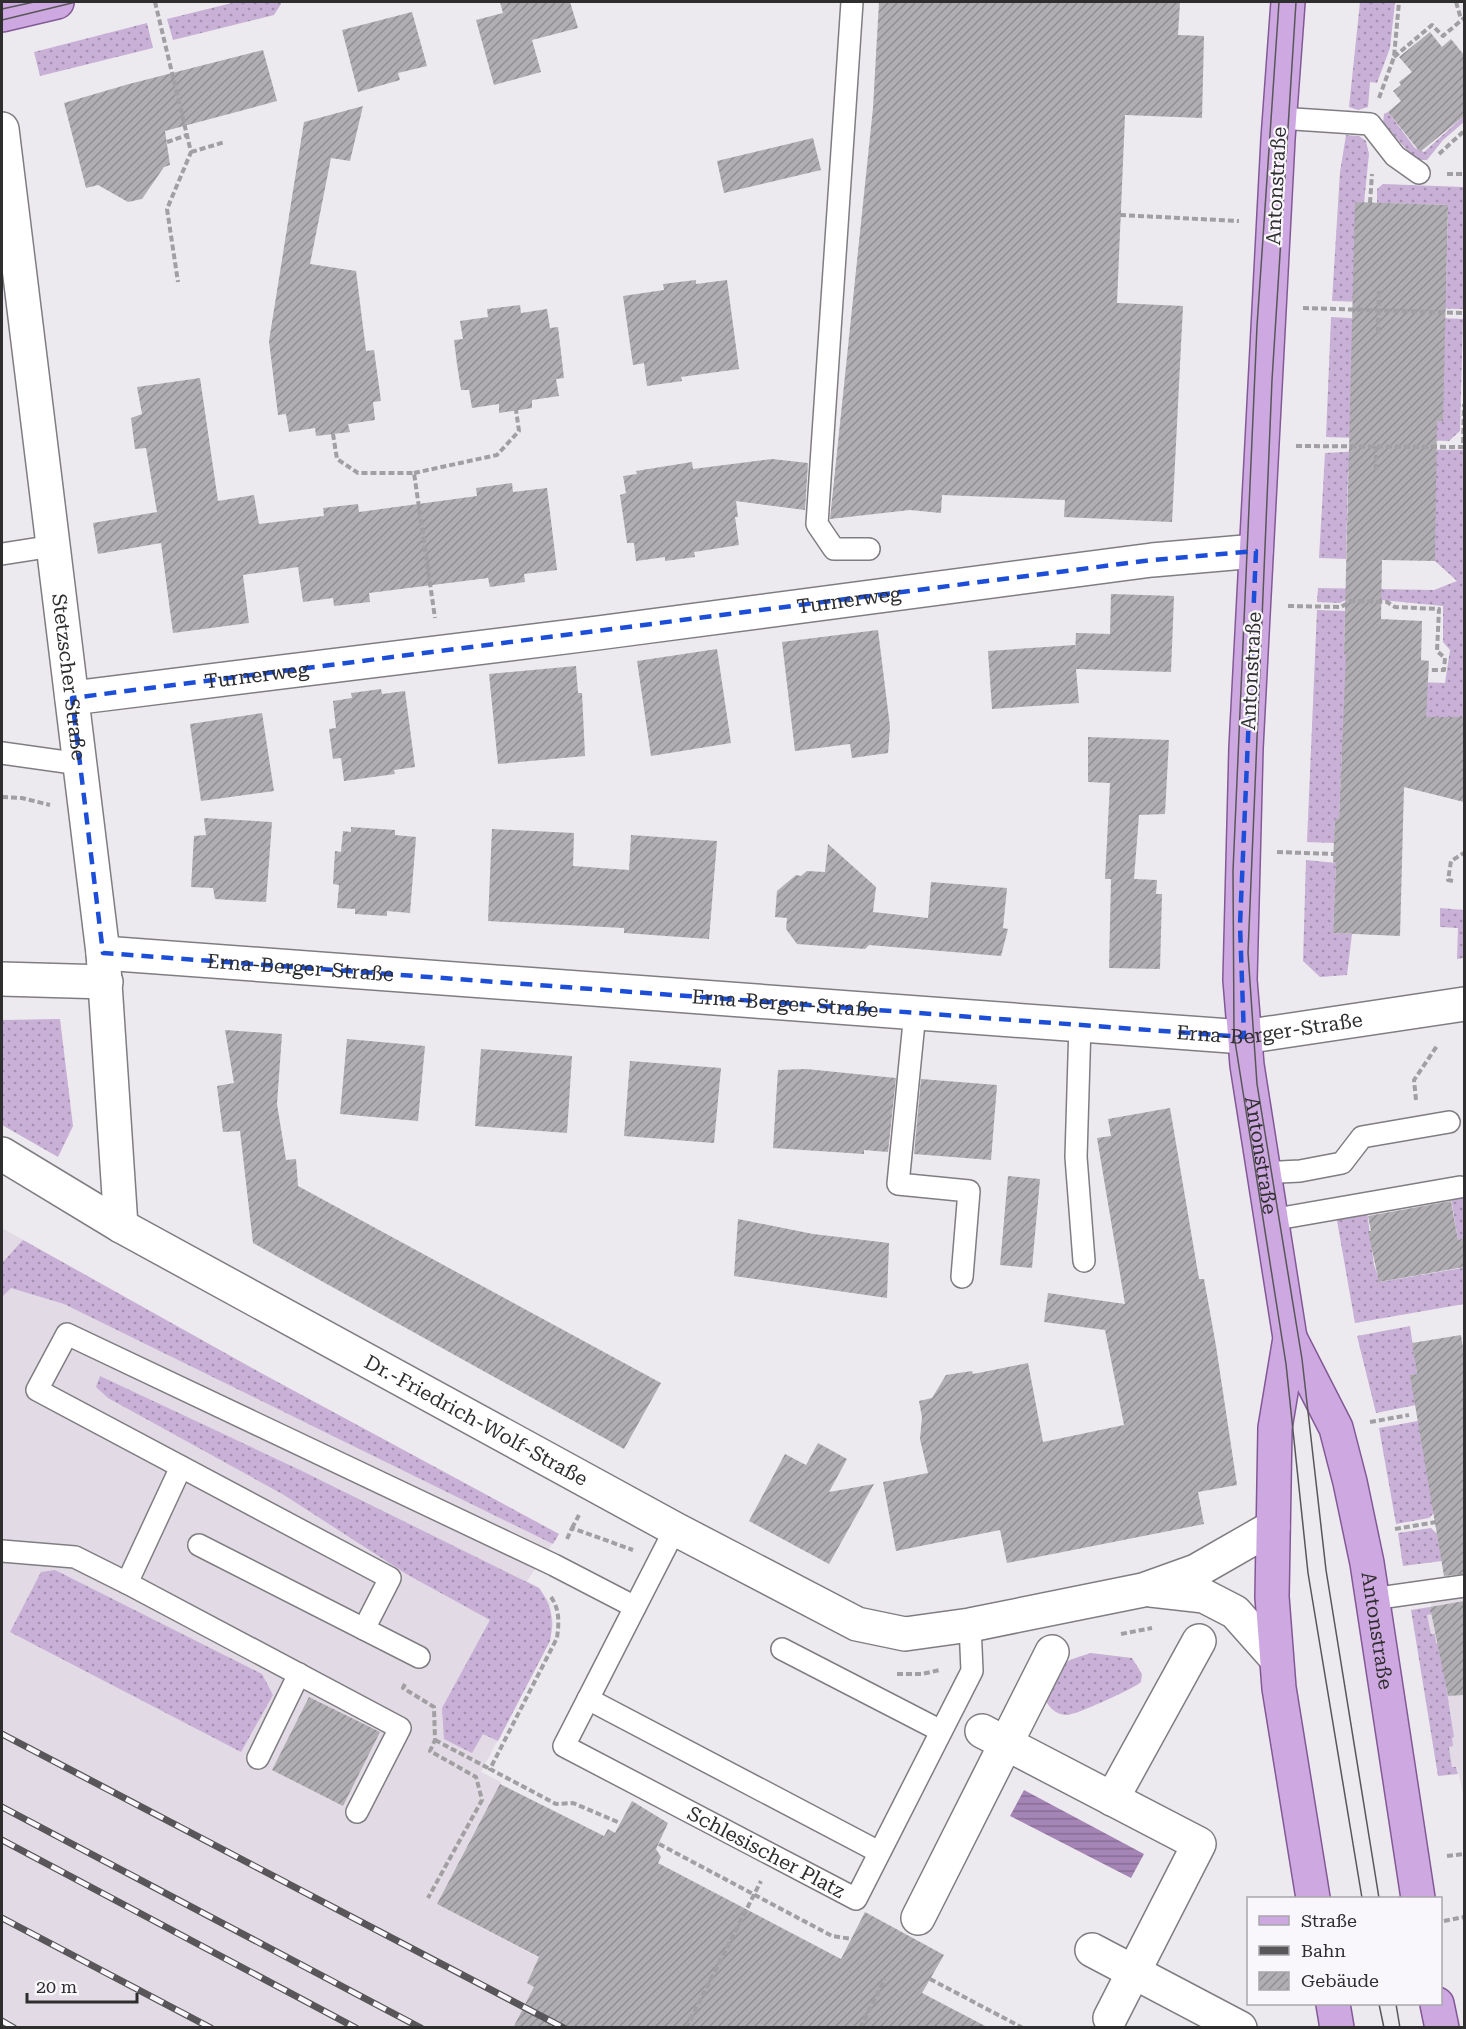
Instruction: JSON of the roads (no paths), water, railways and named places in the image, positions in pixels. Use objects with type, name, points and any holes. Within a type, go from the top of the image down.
[{"type":"main road","points":[[2,15],[57,2]]},
{"type":"main road","name":"Antonstraße","points":[[1288,2],[1279,117],[1243,851],[1240,936],[1244,1037],[1262,1173],[1290,1338],[1336,1428],[1352,1491],[1372,1599],[1418,1897]]},
{"type":"main road","name":"Antonstraße","points":[[1290,1338],[1275,1428],[1272,1597],[1275,1657],[1313,1897]]},
{"type":"main road","points":[[1333,2005],[1337,2028]]},
{"type":"main road","points":[[1437,2005],[1442,2028]]},
{"type":"street","name":"Stetzscher Straße","points":[[2,129],[104,967],[121,1226]]},
{"type":"street","name":"Turnerweg","points":[[72,698],[1141,562],[1256,551]]},
{"type":"street","points":[[2,979],[104,967]]},
{"type":"street","name":"Erna-Berger-Straße","points":[[104,967],[915,1012],[1244,1037],[1464,1004]]},
{"type":"street","name":"Dr.-Friedrich-Wolf-Straße","points":[[2,1154],[121,1226],[675,1529],[857,1624],[905,1634],[970,1625]]},
{"type":"street","points":[[970,1625],[1143,1590],[1196,1570],[1273,1527]]},
{"type":"street","points":[[1143,1590],[1204,1596],[1212,1600],[1235,1612],[1275,1657]]},
{"type":"street","points":[[1112,1798],[1199,1641]]},
{"type":"street","points":[[918,1918],[994,1737],[1052,1652]]},
{"type":"street","points":[[994,1737],[1199,1844],[1110,2018]]},
{"type":"street","points":[[1092,1950],[1240,2028]]},
{"type":"lane","points":[[852,2],[817,524],[834,549],[869,549]]},
{"type":"lane","points":[[1279,117],[1370,124],[1395,156],[1419,173]]},
{"type":"lane","points":[[2,554],[53,546]]},
{"type":"lane","points":[[2,753],[80,764]]},
{"type":"lane","points":[[915,1012],[898,1184],[969,1191],[962,1277]]},
{"type":"lane","points":[[1080,1024],[1076,1157],[1084,1261]]},
{"type":"lane","points":[[1262,1173],[1300,1171],[1342,1163],[1362,1137],[1449,1122]]},
{"type":"lane","points":[[1271,1220],[1460,1186]]},
{"type":"lane","points":[[364,1629],[390,1578],[37,1390],[67,1334],[554,1565],[635,1607]]},
{"type":"lane","points":[[127,1583],[181,1467]]},
{"type":"lane","name":"Schlesischer Platz","points":[[675,1529],[564,1746],[856,1899],[972,1671],[970,1625]]},
{"type":"lane","points":[[199,1545],[419,1657]]},
{"type":"lane","points":[[2,1551],[75,1557],[400,1728],[357,1812]]},
{"type":"lane","points":[[1372,1599],[1464,1586]]},
{"type":"lane","points":[[782,1649],[941,1731]]},
{"type":"lane","points":[[258,1758],[299,1674]]},
{"type":"lane","points":[[588,1699],[879,1852]]},
{"type":"tram line","points":[[2,9],[34,2]]},
{"type":"tram line","points":[[2,20],[76,2]]},
{"type":"tram line","points":[[1279,2],[1257,326],[1233,871],[1234,1035],[1286,1364],[1308,1573],[1362,1897]]},
{"type":"tram line","points":[[1296,2],[1272,380],[1248,953],[1257,1084],[1302,1359],[1326,1570],[1379,1897]]},
{"type":"tram line","points":[[1379,2005],[1384,2028]]},
{"type":"tram line","points":[[1396,2005],[1400,2028]]},
{"type":"railway","points":[[2,1734],[564,2028]]},
{"type":"railway","points":[[2,1807],[421,2028]]},
{"type":"railway","points":[[2,1840],[356,2028]]},
{"type":"railway","points":[[2,1918],[211,2028]]},
{"type":"railway","points":[[2,2021],[14,2028]]}]
